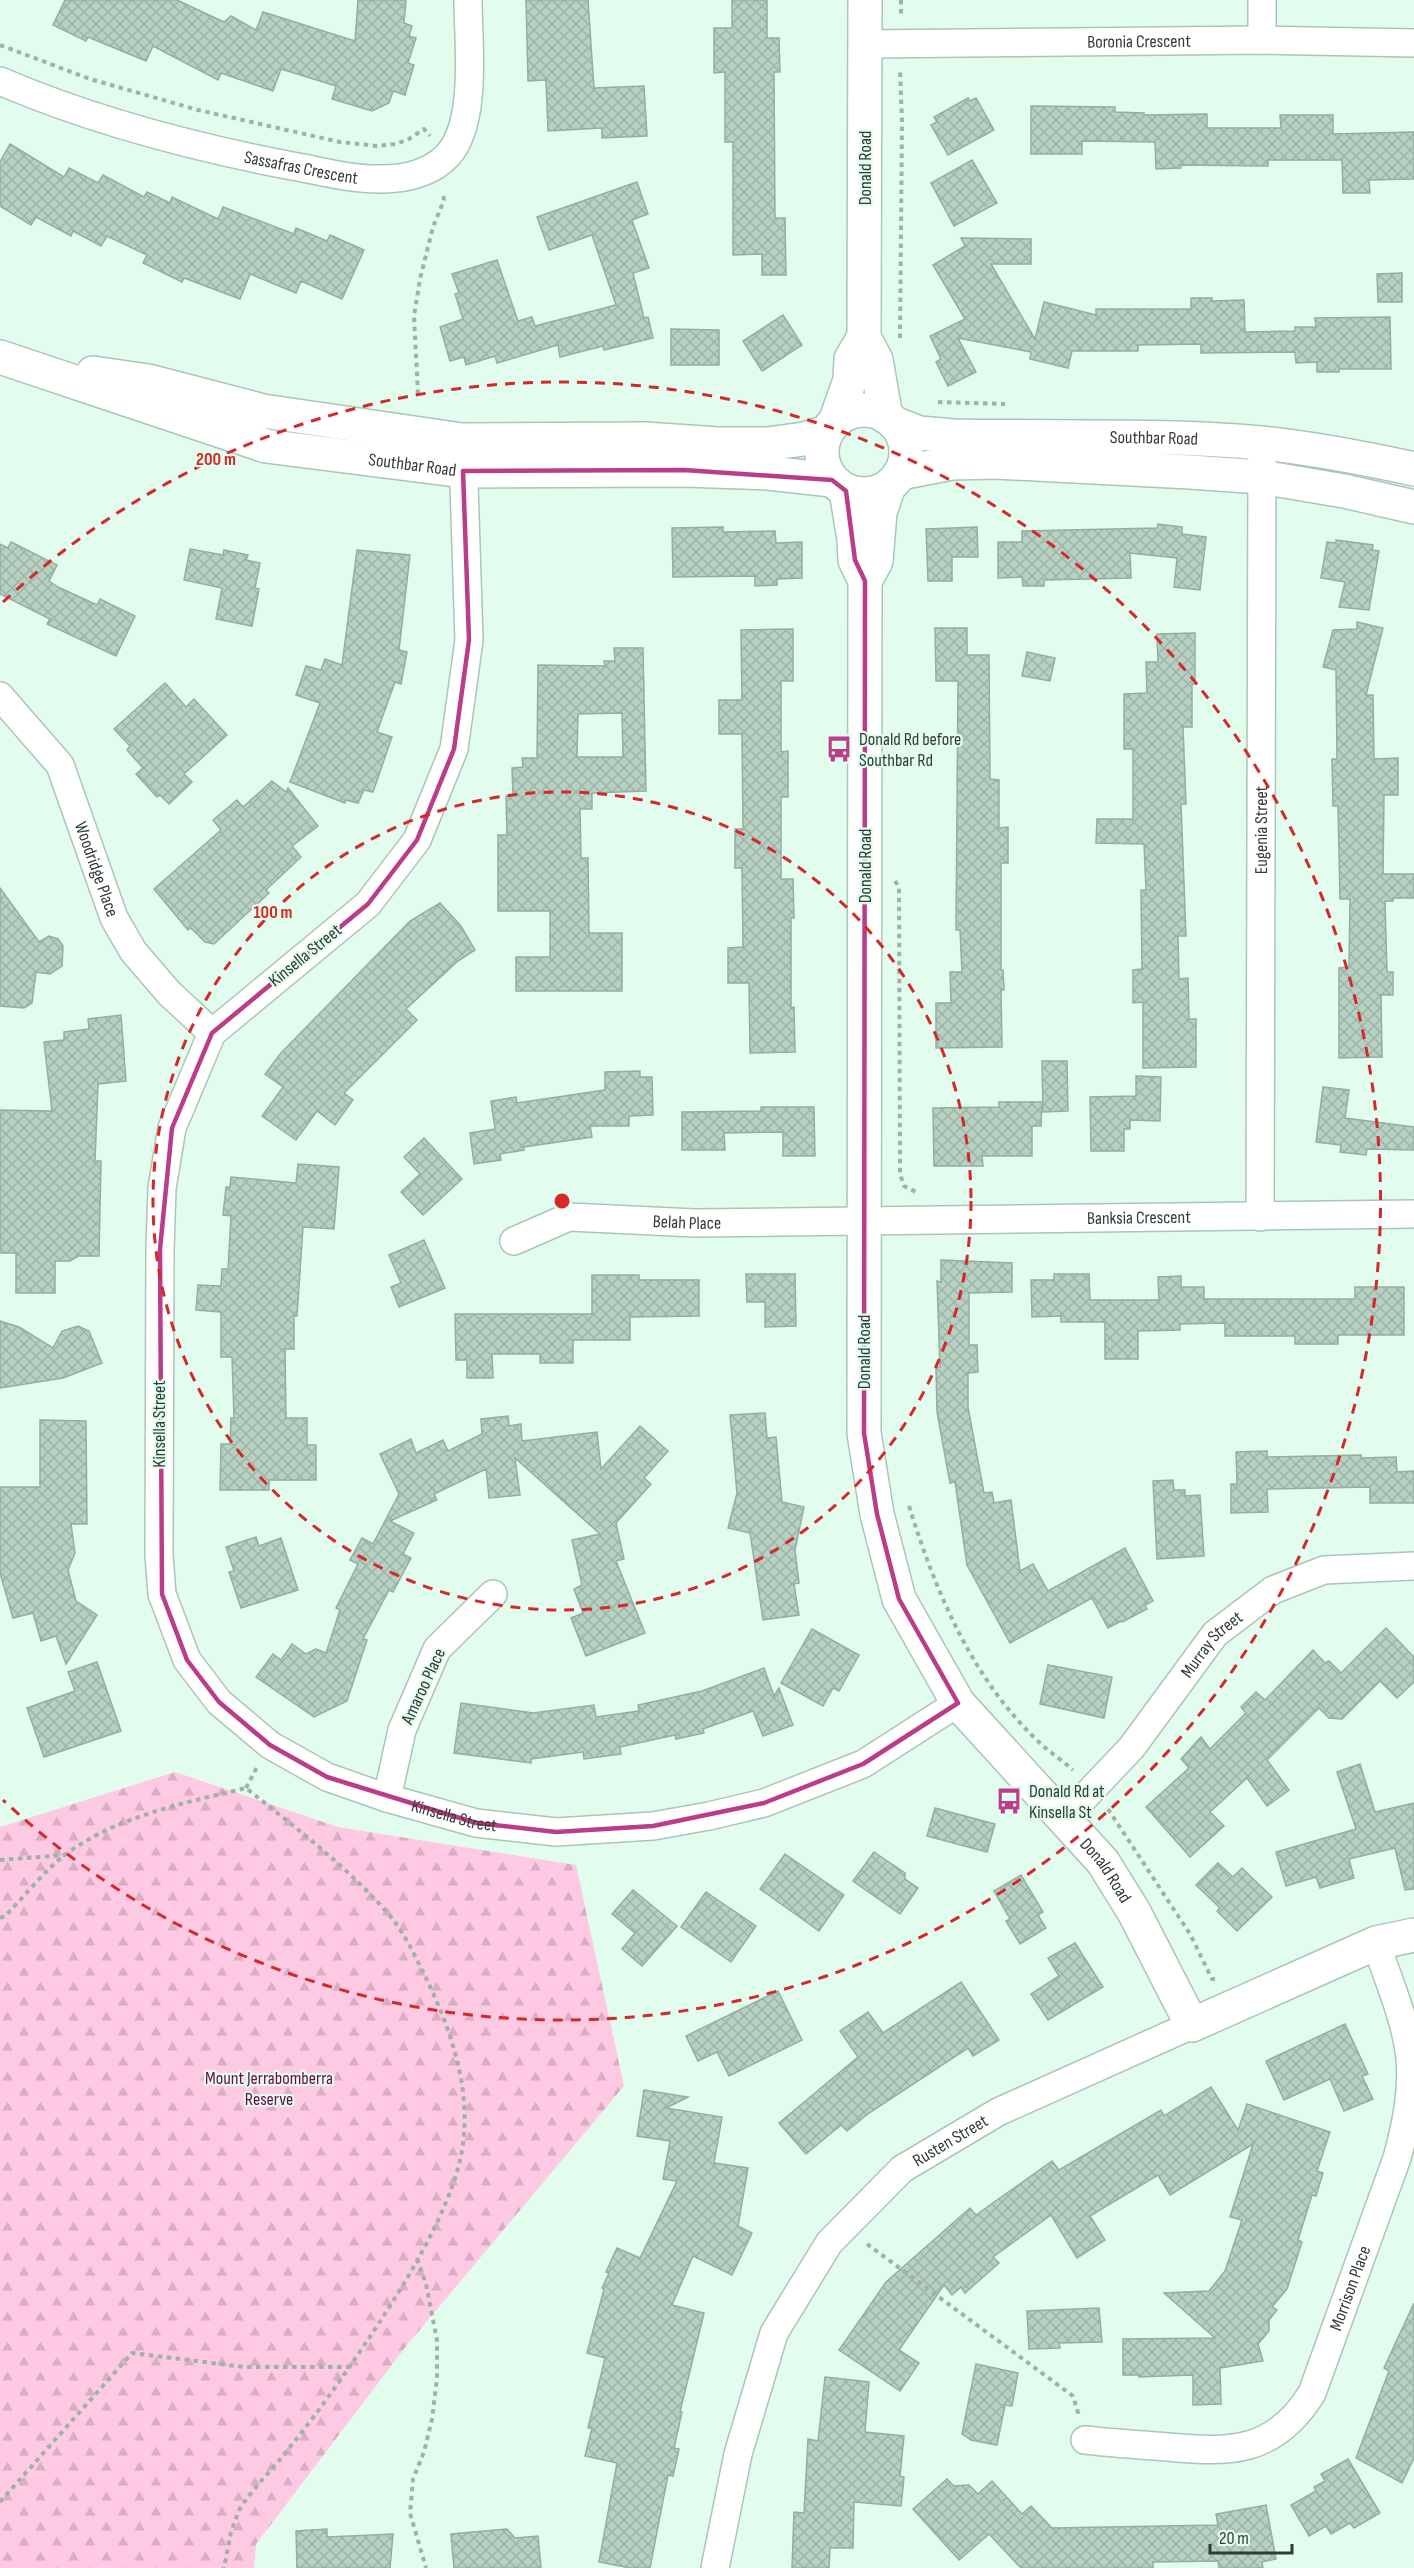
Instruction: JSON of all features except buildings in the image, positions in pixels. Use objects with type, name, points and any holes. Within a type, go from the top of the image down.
[{"type":"street","name":"Sassafras Crescent","points":[[0,81],[85,113],[233,155],[359,178],[398,178],[419,174],[439,164],[460,138],[465,121],[468,93],[468,0]]},
{"type":"street","name":"Donald Road","points":[[865,0],[864,337],[876,360],[890,420]]},
{"type":"street","points":[[1262,0],[1262,40]]},
{"type":"street","name":"Boronia Crescent","points":[[865,44],[1262,40],[1414,43]]},
{"type":"street","name":"Donald Road","points":[[831,427],[850,380],[851,359],[864,337]]},
{"type":"street","name":"Southbar Road","points":[[3,359],[148,381],[264,411],[463,456],[768,473],[839,485]]},
{"type":"street","points":[[860,411],[874,412],[890,420],[899,430],[905,447],[904,465],[895,479],[873,493],[855,494],[839,485],[825,469],[822,456],[823,443],[831,427],[847,414],[860,411]]},
{"type":"street","name":"Southbar Road","points":[[890,420],[919,433],[966,436],[1188,438],[1262,443],[1346,454],[1414,470]]},
{"type":"street","name":"Southbar Road","points":[[463,456],[645,439],[718,444],[767,444],[804,439],[831,427]]},
{"type":"street","name":"Eugenia Street","points":[[1260,1216],[1262,443]]},
{"type":"street","name":"Kinsella Street","points":[[463,456],[469,640],[454,749],[417,840],[368,904],[212,1033],[172,1128],[162,1188],[160,1249],[159,1555],[162,1594],[187,1660],[219,1702],[270,1745],[327,1777],[387,1798],[476,1822],[556,1832],[653,1826],[764,1803],[863,1764],[958,1703]]},
{"type":"street","name":"Southbar Road","points":[[895,479],[952,463],[995,462],[1261,477],[1344,490],[1414,507]]},
{"type":"street","name":"Donald Road","points":[[865,581],[876,561],[880,512],[895,479]]},
{"type":"street","name":"Donald Road","points":[[839,485],[854,539],[855,560],[865,581],[864,1433],[877,1514],[899,1599],[958,1703],[1103,1862],[1134,1912],[1192,2025]]},
{"type":"street","name":"Woodridge Place","points":[[0,696],[60,765],[114,918],[133,951],[169,993],[212,1033]]},
{"type":"street","name":"Banksia Crescent","points":[[865,1220],[1414,1214]]},
{"type":"street","name":"Belah Place","points":[[514,1241],[569,1216],[695,1223],[865,1220]]},
{"type":"street","name":"Murray Street","points":[[1065,1818],[1132,1747],[1215,1634],[1273,1590],[1324,1570],[1414,1566]]},
{"type":"street","name":"Amaroo Place","points":[[387,1798],[402,1730],[436,1648],[493,1594]]},
{"type":"street","name":"Rusten Street","points":[[715,2568],[738,2454],[774,2333],[829,2243],[902,2169],[998,2112],[1376,1943],[1414,1935]]},
{"type":"street","name":"Morrison Place","points":[[1085,2440],[1187,2449],[1242,2448],[1280,2430],[1308,2399],[1319,2378],[1352,2288],[1397,2158],[1407,2120],[1410,2058],[1405,2028],[1376,1943]]},
{"type":"path","points":[[899,342],[902,122],[900,44]]},
{"type":"path","points":[[966,436],[967,401]]},
{"type":"path","points":[[890,872],[899,887],[900,1174],[904,1186],[898,1220]]},
{"type":"path","points":[[904,1186],[913,1192],[922,1192]]},
{"type":"path","points":[[908,1504],[944,1605],[976,1665],[1008,1707],[1041,1743],[1073,1769],[1112,1813],[1190,1934],[1212,1979],[1227,1980]]},
{"type":"path","points":[[0,1918],[5,1917],[65,1855],[119,1824],[184,1803],[246,1788],[337,1860],[393,1920],[416,1957],[449,2029],[458,2056],[463,2088],[462,2151],[454,2181],[417,2259],[350,2367],[239,2510],[231,2532],[224,2568]]},
{"type":"path","points":[[0,1860],[65,1855]]},
{"type":"path","points":[[844,2227],[1073,2396],[1085,2440]]},
{"type":"path","points":[[417,2259],[426,2284],[437,2340],[438,2378],[432,2419],[424,2452],[413,2479],[410,2513],[426,2568]]},
{"type":"path","points":[[0,2502],[132,2353],[244,2367],[350,2367]]},
{"type":"highlighted area","points":[[684,470],[832,480],[846,491],[855,560],[865,581],[864,1433],[877,1514],[899,1599],[958,1703],[863,1764],[764,1803],[653,1826],[556,1832],[476,1823],[327,1777],[270,1745],[219,1702],[187,1660],[162,1594],[160,1249],[172,1128],[212,1033],[368,904],[417,840],[454,749],[469,640],[463,471]]},
{"type":"green space","name":"Mount Jerrabomberra Reserve","points":[[175,1772],[338,1827],[576,1865],[624,2086],[407,2345],[256,2544],[254,2568],[0,2568],[0,1827]]},
{"type":"place","name":"Donald Rd before Southbar Rd","points":[[839,749]]},
{"type":"place","name":"Donald Rd at Kinsella St","points":[[1009,1801]]}]
